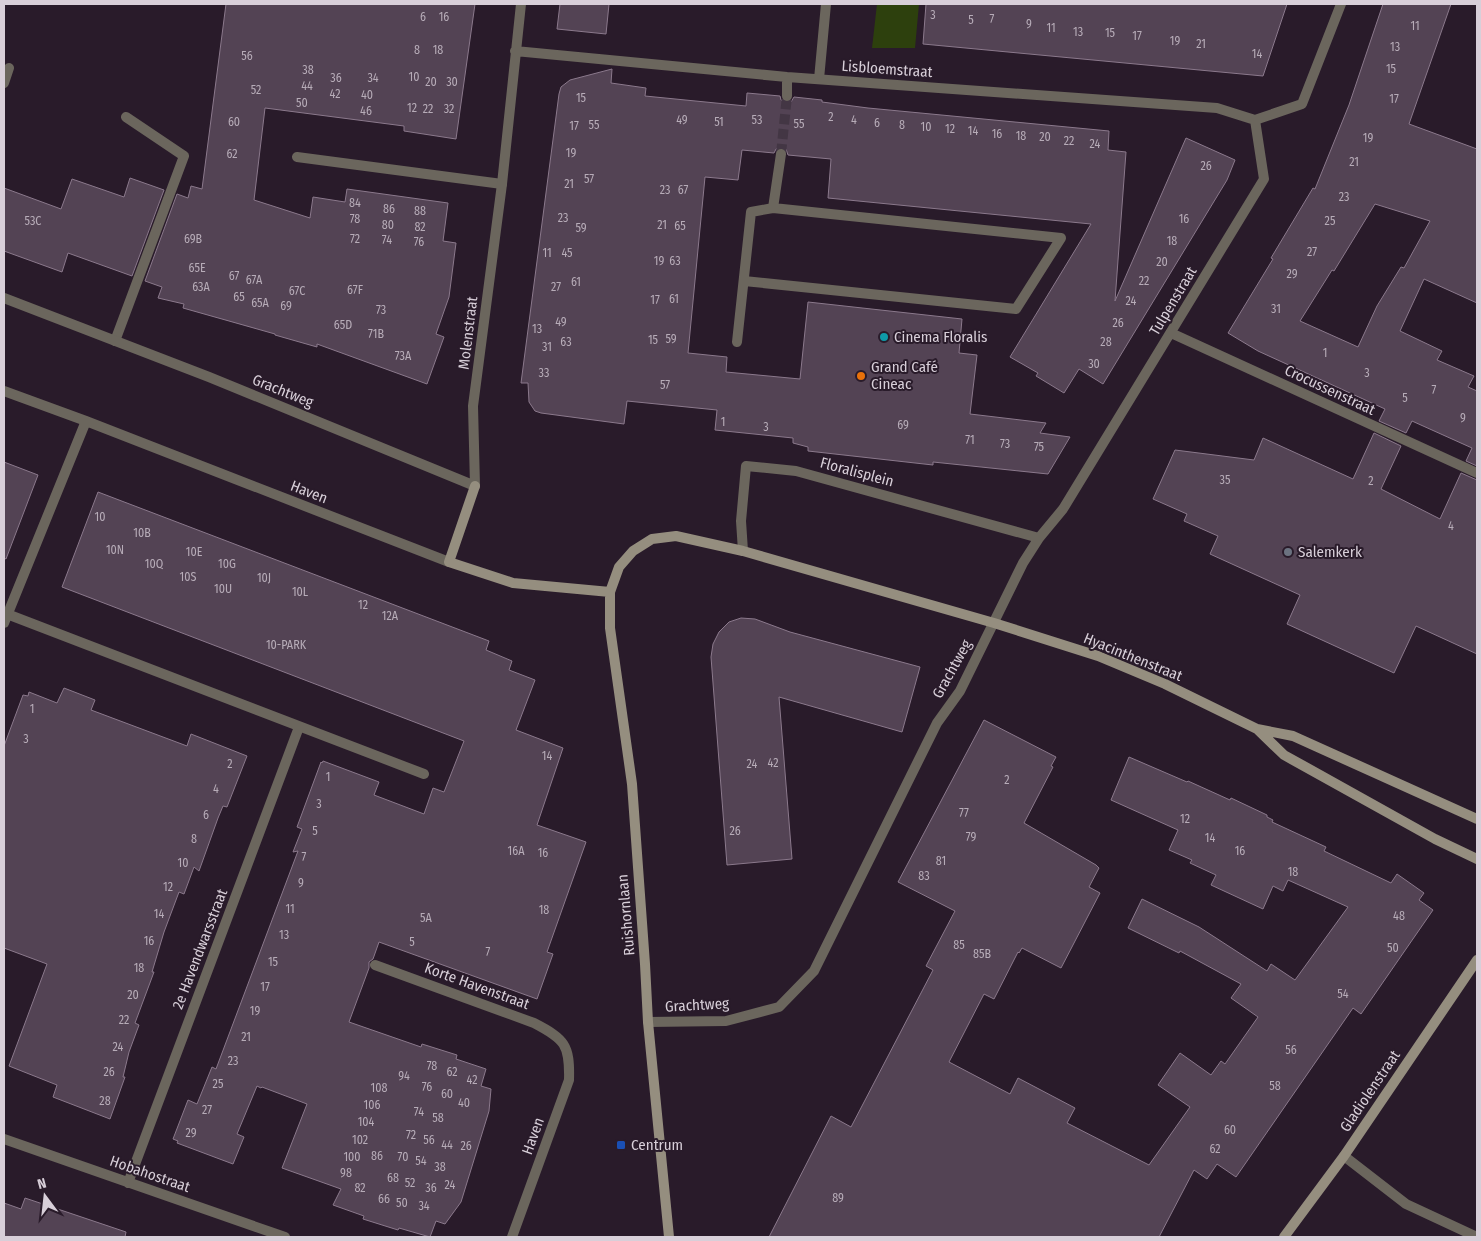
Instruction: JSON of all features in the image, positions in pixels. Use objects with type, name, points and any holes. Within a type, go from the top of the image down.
[{"type":"main road","points":[[449,562],[475,486]]},
{"type":"main road","points":[[610,592],[619,567],[633,551],[652,539],[676,536],[743,551],[994,622]]},
{"type":"main road","name":"Haven","points":[[449,562],[513,583],[610,592]]},
{"type":"main road","name":"Ruishornlaan","points":[[610,592],[610,628],[632,784],[648,1022],[669,1237]]},
{"type":"main road","name":"Hyacinthenstraat","points":[[994,622],[1098,656],[1165,684],[1257,729],[1293,736],[1477,818]]},
{"type":"main road","name":"Hyacinthenstraat","points":[[1257,729],[1284,755],[1435,839],[1477,859]]},
{"type":"main road","name":"Gladiolenstraat","points":[[1284,1237],[1344,1156],[1477,960]]},
{"type":"street","name":"Molenstraat","points":[[475,486],[473,406],[502,184],[521,4]]},
{"type":"street","points":[[819,79],[826,4]]},
{"type":"street","points":[[1255,120],[1302,104],[1341,4]]},
{"type":"street","name":"Lisbloemstraat","points":[[515,51],[787,77],[1217,108],[1255,120]]},
{"type":"street","points":[[4,83],[10,68]]},
{"type":"street","points":[[787,77],[787,96]]},
{"type":"street","points":[[115,340],[184,156],[126,118]]},
{"type":"street","name":"Tulpenstraat","points":[[994,622],[1039,538],[1063,509],[1264,179],[1255,120]]},
{"type":"street","points":[[773,208],[781,154]]},
{"type":"street","points":[[297,157],[502,184]]},
{"type":"street","points":[[737,342],[751,212],[773,208],[1061,238],[1016,309],[744,281]]},
{"type":"street","name":"Grachtweg","points":[[4,298],[208,377],[475,486]]},
{"type":"street","name":"Crocussenstraat","points":[[1171,333],[1477,473]]},
{"type":"street","name":"Haven","points":[[4,391],[449,562]]},
{"type":"street","points":[[86,421],[5,619],[424,774]]},
{"type":"street","name":"Floralisplein","points":[[743,551],[741,521],[746,466],[796,471],[1039,538]]},
{"type":"street","name":"Grachtweg","points":[[648,1022],[726,1021],[779,1007],[814,971],[937,723],[960,691],[994,622]]},
{"type":"street","name":"2e Havendwarsstraat","points":[[128,1183],[300,727]]},
{"type":"street","name":"Korte Havenstraat","points":[[375,965],[534,1023],[550,1030],[564,1043]]},
{"type":"street","name":"Haven","points":[[512,1237],[569,1080],[570,1058],[564,1043]]},
{"type":"street","name":"Hobahostraat","points":[[4,1139],[286,1237]]},
{"type":"street","points":[[1344,1156],[1406,1204],[1477,1237]]},
{"type":"green space","points":[[877,4],[919,4],[915,48],[872,48]]},
{"type":"building","points":[[226,4],[475,4],[456,139],[404,131],[404,126],[265,108],[254,200],[310,218],[313,197],[345,202],[347,189],[448,203],[443,241],[456,243],[449,297],[436,334],[444,337],[427,384],[317,344],[317,347],[183,308],[184,304],[158,298],[162,287],[145,281],[177,194],[188,198],[191,186],[202,189]]},
{"type":"building","points":[[560,4],[609,4],[606,34],[557,29]]},
{"type":"building","points":[[926,4],[1287,4],[1263,76],[923,44]]},
{"type":"building","points":[[1383,4],[1451,4],[1409,124],[1477,149],[1477,303],[1424,279],[1400,331],[1442,351],[1437,360],[1474,376],[1468,387],[1477,391],[1477,466],[1466,461],[1472,448],[1412,421],[1406,433],[1379,421],[1385,409],[1258,351],[1228,333],[1313,188],[1315,189],[1349,105]],"holes":[[[1375,204],[1430,221],[1404,268],[1401,267],[1377,306],[1358,347],[1300,321],[1332,270],[1334,271]]]},
{"type":"building","points":[[612,69],[611,83],[646,88],[645,96],[746,106],[747,93],[780,96],[781,100],[787,103],[791,102],[794,97],[868,108],[1109,131],[1108,150],[1126,152],[1115,301],[1186,138],[1235,160],[1227,180],[1103,384],[1079,369],[1064,393],[1036,376],[1038,373],[1010,357],[1091,224],[828,198],[831,159],[788,155],[786,149],[782,147],[776,149],[774,153],[742,150],[738,180],[705,177],[688,353],[727,357],[726,372],[800,379],[808,302],[962,319],[959,353],[977,355],[970,414],[1046,423],[1040,433],[1070,437],[1048,474],[933,462],[933,465],[808,451],[808,447],[793,443],[793,438],[715,430],[717,410],[627,401],[624,424],[541,413],[535,411],[529,402],[528,383],[521,383],[559,94],[561,87],[570,80]]},
{"type":"building","points":[[130,178],[164,190],[132,276],[68,253],[62,272],[4,251],[4,188],[61,209],[72,179],[124,197]]},
{"type":"building","name":"Salemkerk","points":[[1374,433],[1401,446],[1381,489],[1440,519],[1461,473],[1477,480],[1477,654],[1416,626],[1394,673],[1287,624],[1300,595],[1210,554],[1218,536],[1184,521],[1187,514],[1153,499],[1175,450],[1254,460],[1263,438],[1353,479]]},
{"type":"building","points":[[4,462],[38,475],[6,559],[4,558]]},
{"type":"building","points":[[98,492],[489,641],[486,650],[512,661],[509,670],[535,680],[516,730],[563,748],[537,825],[586,842],[547,952],[553,954],[537,999],[379,942],[373,959],[369,962],[369,968],[349,1022],[421,1047],[422,1044],[457,1055],[456,1059],[486,1069],[481,1086],[491,1089],[489,1111],[461,1202],[445,1224],[436,1221],[430,1237],[399,1228],[398,1230],[363,1219],[364,1216],[333,1205],[341,1189],[282,1168],[307,1104],[257,1086],[237,1134],[244,1137],[233,1164],[177,1143],[178,1141],[173,1139],[188,1100],[197,1104],[212,1067],[216,1069],[298,851],[293,852],[302,829],[297,827],[321,762],[323,761],[379,782],[374,795],[424,814],[433,788],[444,792],[464,741],[62,587]]},
{"type":"building","points":[[741,618],[755,619],[790,632],[920,667],[902,732],[779,697],[792,859],[727,865],[711,657],[713,644],[719,632],[729,622]]},
{"type":"building","points":[[64,688],[95,700],[91,710],[187,746],[191,734],[247,756],[227,807],[223,806],[199,871],[194,867],[184,894],[179,892],[164,932],[152,972],[154,972],[135,1023],[139,1025],[129,1052],[123,1077],[125,1077],[110,1119],[53,1097],[57,1085],[9,1066],[47,964],[4,948],[4,746],[23,695],[28,696],[29,692],[57,703]]},
{"type":"building","points":[[984,720],[1056,757],[1051,766],[1053,767],[1024,823],[1096,865],[1099,868],[1089,887],[1100,893],[1061,968],[1022,948],[1018,952],[994,999],[984,994],[949,1062],[1010,1094],[1018,1078],[1075,1108],[1067,1123],[1149,1165],[1190,1107],[1158,1085],[1180,1053],[1211,1075],[1221,1061],[1225,1064],[1258,1017],[1231,998],[1241,984],[1180,951],[1179,953],[1128,928],[1142,899],[1199,927],[1267,971],[1271,964],[1295,980],[1348,907],[1288,880],[1283,891],[1273,886],[1263,909],[1211,885],[1216,875],[1190,863],[1192,860],[1169,850],[1178,830],[1111,800],[1129,757],[1230,800],[1231,798],[1267,815],[1267,817],[1273,820],[1272,822],[1326,847],[1324,851],[1391,883],[1397,874],[1424,893],[1419,900],[1433,910],[1361,1014],[1353,1008],[1236,1177],[1217,1164],[1207,1179],[1194,1170],[1159,1237],[769,1237],[831,1116],[851,1127],[933,970],[926,966],[955,911],[898,882]]},
{"type":"building","points":[[25,1198],[126,1232],[125,1237],[4,1237],[4,1203],[21,1209]]},
{"type":"tunnel","points":[[781,154],[787,96]]},
{"type":"place","name":"Cinema Floralis","points":[[884,337]]},
{"type":"place","name":"Grand Café Cineac","points":[[861,376]]},
{"type":"place","name":"Salemkerk","points":[[1288,552]]},
{"type":"place","name":"Centrum","points":[[621,1145]]}]
